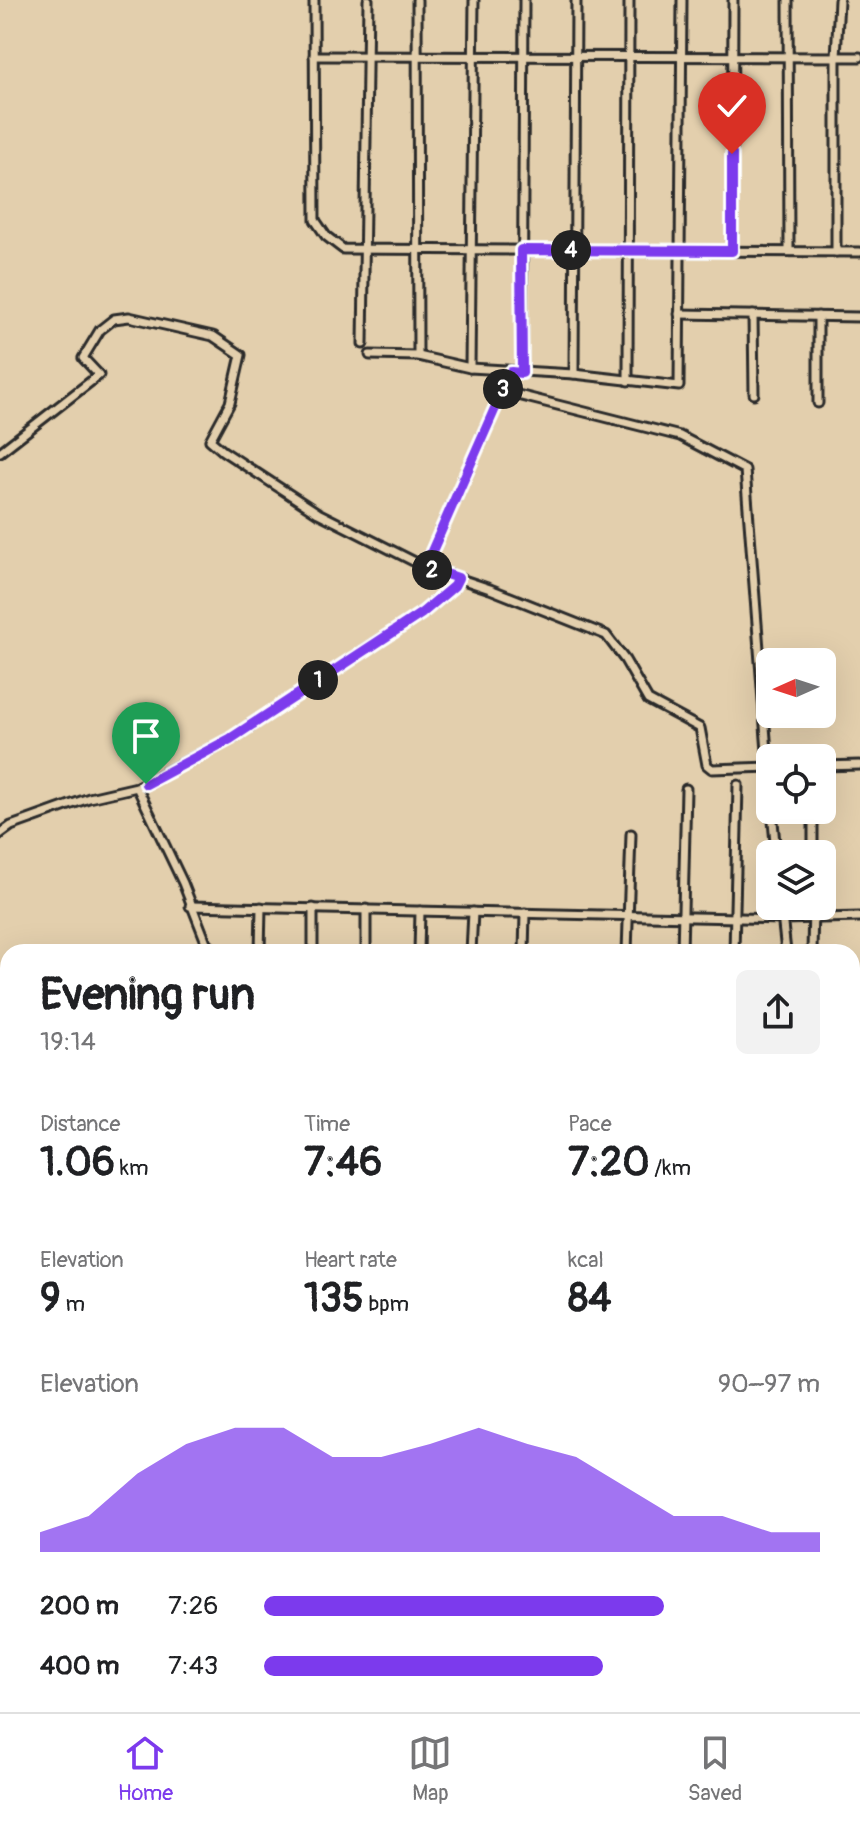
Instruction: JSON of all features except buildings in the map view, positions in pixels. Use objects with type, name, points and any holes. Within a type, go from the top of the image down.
[{"type":"street","points":[[314,0],[315,220],[326,236],[343,249],[860,252]]},
{"type":"street","points":[[363,344],[368,0]]},
{"type":"street","points":[[417,0],[418,356]]},
{"type":"street","points":[[470,368],[474,0]]},
{"type":"street","points":[[522,373],[524,0]]},
{"type":"street","points":[[574,374],[576,0]]},
{"type":"street","points":[[628,381],[629,0]]},
{"type":"street","points":[[370,355],[418,356],[470,368],[574,374],[679,386],[682,0]]},
{"type":"street","points":[[732,251],[733,0]]},
{"type":"street","points":[[788,0],[789,250]]},
{"type":"street","points":[[836,252],[839,0]]},
{"type":"street","points":[[314,56],[860,57]]},
{"type":"street","points":[[679,314],[860,317]]},
{"type":"street","points":[[753,315],[754,394]]},
{"type":"street","points":[[818,316],[818,403]]},
{"type":"street","points":[[0,452],[99,375],[83,358],[100,330],[114,319],[147,320],[213,336],[241,355],[230,403],[210,440],[223,451],[318,513],[425,567],[606,635],[648,700],[700,728],[707,765],[712,769],[756,767]]},
{"type":"street","points":[[425,567],[511,372]]},
{"type":"street","points":[[502,391],[680,436],[745,470],[767,744]]},
{"type":"street","points":[[0,834],[11,826],[89,798],[137,787],[230,739],[422,613],[454,586],[458,578]]},
{"type":"street","points":[[836,766],[860,765]]},
{"type":"street","points":[[734,944],[738,785]]},
{"type":"street","points":[[137,787],[183,883],[208,944]]},
{"type":"street","points":[[683,944],[686,789]]},
{"type":"street","points":[[627,944],[631,834]]},
{"type":"street","points":[[190,906],[756,918]]},
{"type":"street","points":[[260,944],[261,907]]},
{"type":"street","points":[[313,908],[313,944]]},
{"type":"street","points":[[366,909],[366,944]]},
{"type":"street","points":[[419,944],[420,911]]},
{"type":"street","points":[[471,944],[473,912]]},
{"type":"street","points":[[524,944],[525,913]]},
{"type":"street","points":[[836,918],[860,917]]},
{"type":"street","points":[[782,920],[785,944]]},
{"type":"street","points":[[812,944],[813,920]]},
{"type":"route","points":[[146,784],[230,739],[422,613],[454,586],[458,578],[425,567],[511,372],[522,373],[521,250],[732,251],[732,154]]}]
